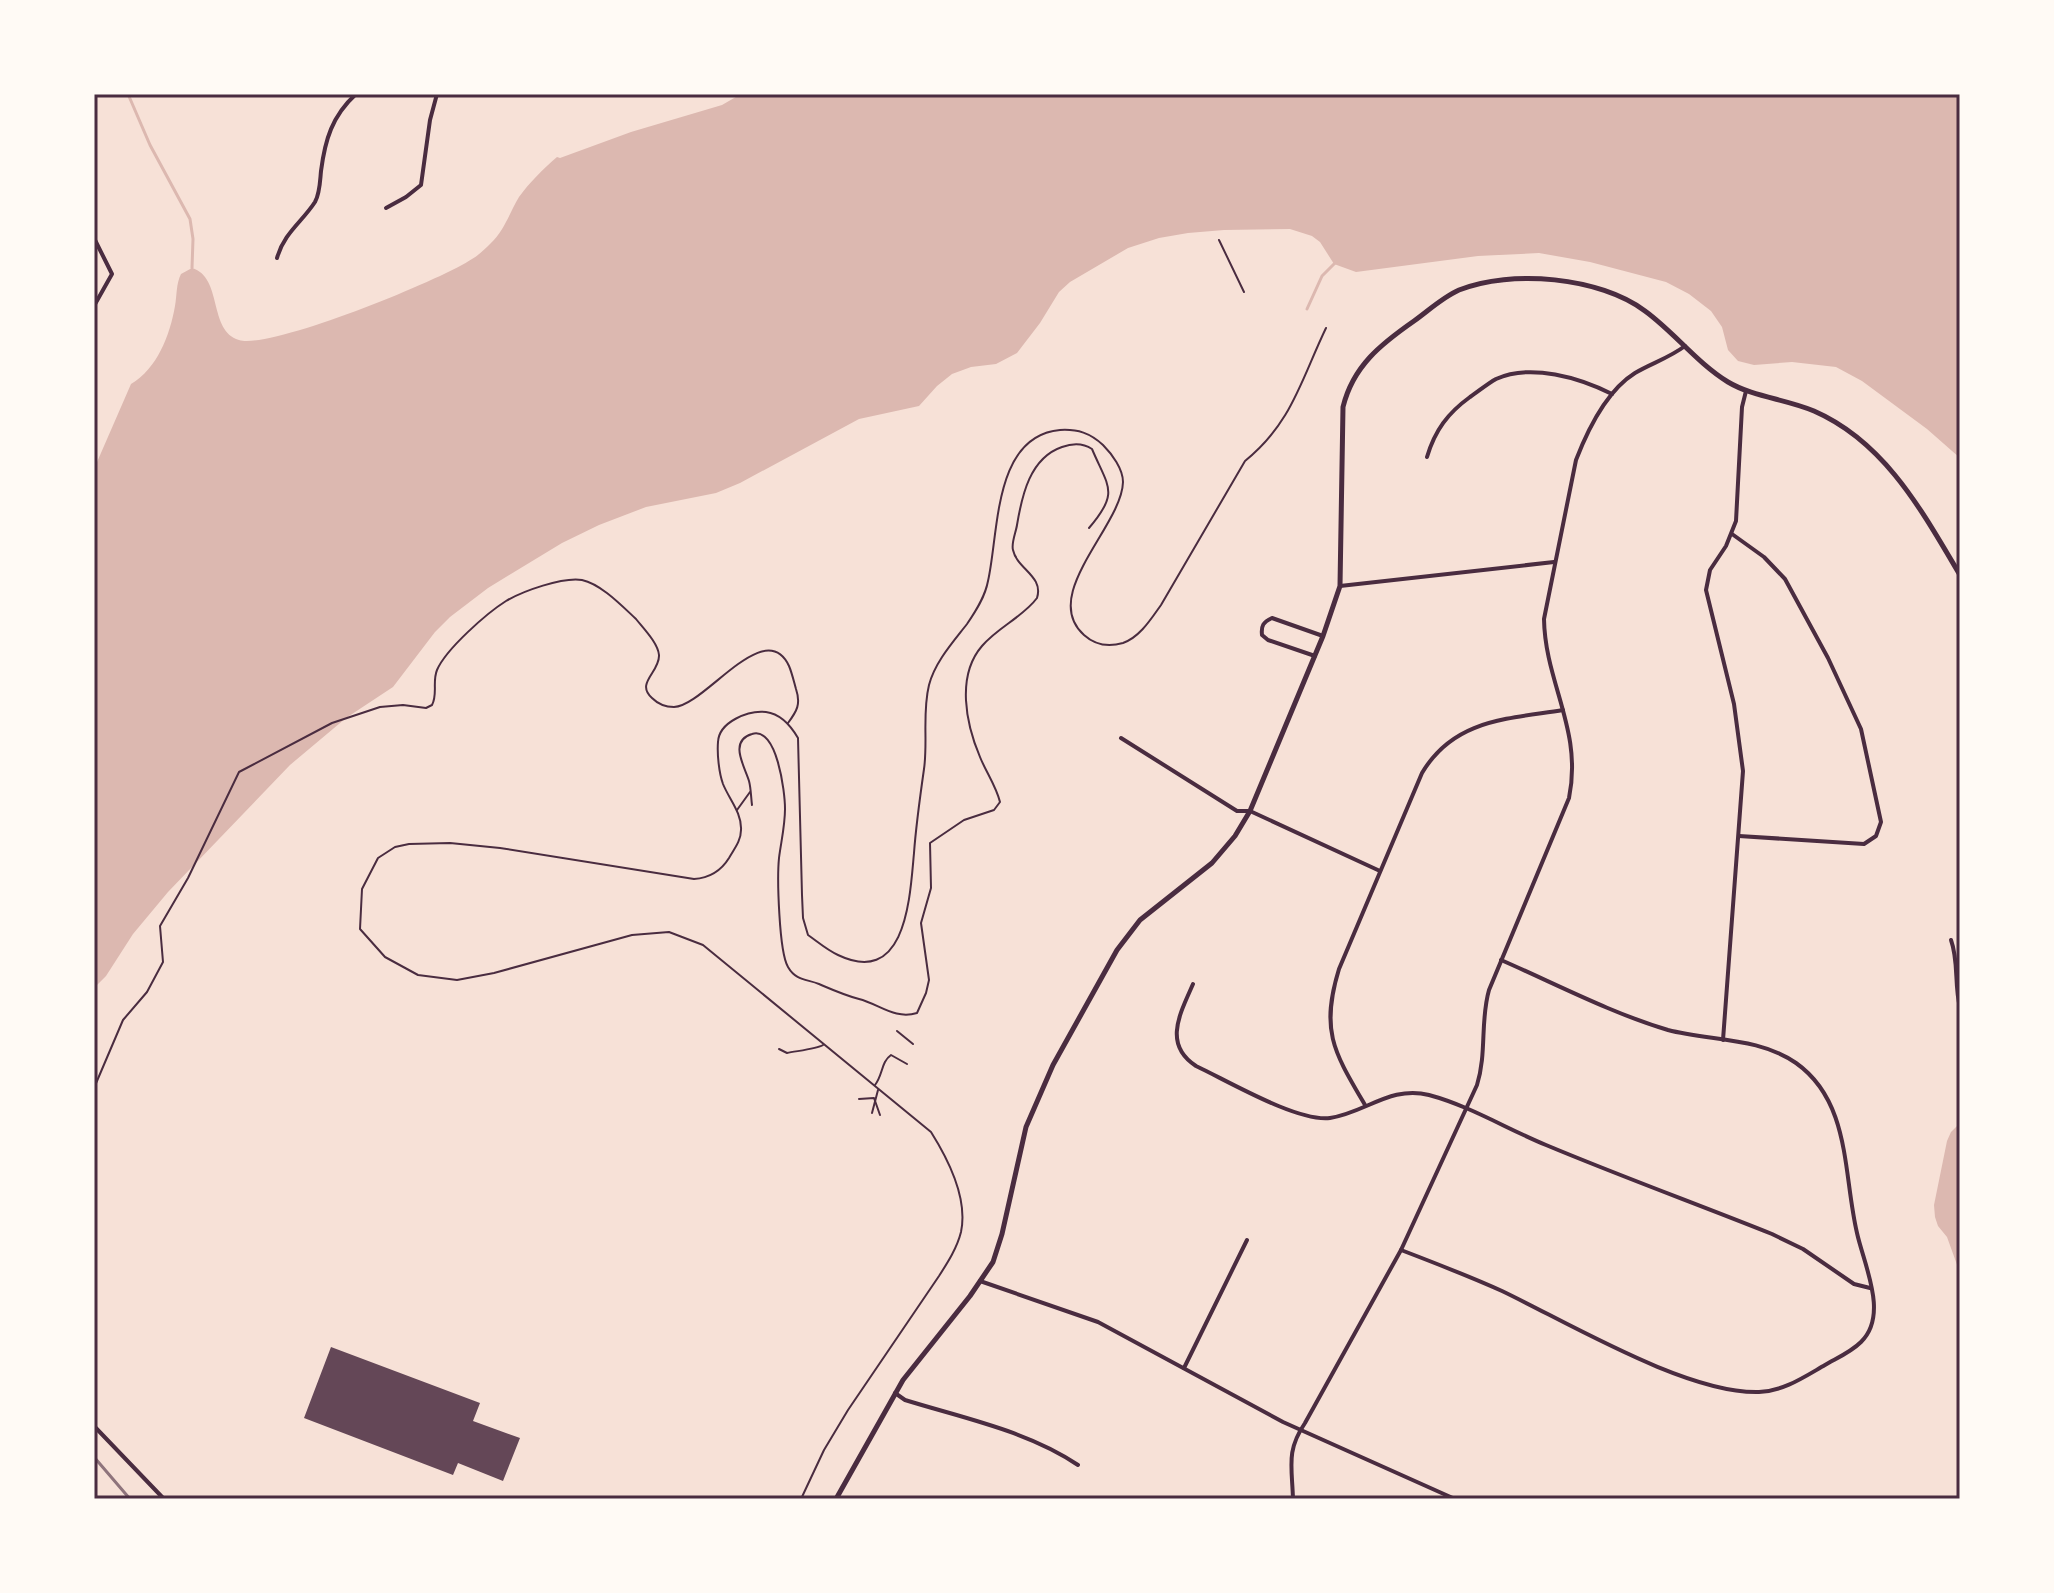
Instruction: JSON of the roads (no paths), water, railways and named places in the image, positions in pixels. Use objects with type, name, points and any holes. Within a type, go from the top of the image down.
[{"type":"street","points":[[277,258],[280,244],[288,232],[317,200],[328,131],[341,109],[356,94]]},
{"type":"street","points":[[386,208],[421,185],[437,94]]},
{"type":"street","points":[[94,238],[112,274],[94,306]]},
{"type":"street","points":[[836,1499],[895,1393],[993,1262],[1002,1234],[1020,1144],[1030,1116],[1053,1065],[1117,950],[1140,920],[1212,863],[1235,836],[1250,811],[1323,636],[1340,586],[1341,432],[1346,392],[1360,366],[1398,332],[1455,292],[1475,285],[1524,279],[1594,287],[1627,299],[1643,309],[1716,374],[1746,390],[1818,412],[1838,423],[1876,453],[1911,494],[1960,575]]},
{"type":"street","points":[[1293,1499],[1293,1443],[1401,1250],[1466,1108],[1481,1071],[1485,1005],[1569,798],[1574,771],[1573,749],[1544,633],[1545,608],[1576,460],[1585,437],[1612,394],[1633,374],[1685,346]]},
{"type":"street","points":[[1427,457],[1437,433],[1454,409],[1498,378],[1522,373],[1572,378],[1591,383],[1612,394]]},
{"type":"street","points":[[1723,1040],[1743,771],[1741,742],[1706,590],[1710,570],[1732,534],[1736,521],[1746,390]]},
{"type":"street","points":[[1732,534],[1764,557],[1785,579],[1851,704],[1861,729],[1881,822],[1876,836],[1864,844],[1739,836]]},
{"type":"street","points":[[1340,586],[1554,562]]},
{"type":"street","points":[[1315,656],[1268,640],[1262,635],[1261,628],[1265,621],[1272,618],[1323,636]]},
{"type":"street","points":[[1365,1105],[1336,1052],[1329,1008],[1339,969],[1422,773],[1441,748],[1476,726],[1563,710]]},
{"type":"street","points":[[1121,738],[1237,811],[1250,811],[1380,871]]},
{"type":"street","points":[[1951,940],[1957,962],[1960,1007]]},
{"type":"street","points":[[1401,1250],[1499,1290],[1662,1368],[1701,1382],[1746,1391],[1769,1391],[1789,1385],[1859,1344],[1868,1332],[1875,1311],[1856,1231],[1840,1128],[1826,1094],[1817,1082],[1784,1055],[1758,1046],[1685,1034],[1650,1024],[1501,960]]},
{"type":"street","points":[[1193,984],[1177,1020],[1179,1049],[1191,1062],[1306,1117],[1332,1118],[1389,1095],[1414,1093],[1466,1108],[1549,1146],[1772,1234],[1803,1249],[1854,1284],[1870,1288]]},
{"type":"street","points":[[1184,1368],[1247,1240]]},
{"type":"street","points":[[980,1281],[1098,1322],[1248,1404],[1455,1499]]},
{"type":"street","points":[[895,1393],[905,1400],[1014,1434],[1078,1465]]},
{"type":"street","points":[[94,1426],[164,1499]]},
{"type":"lane","points":[[1219,240],[1244,292]]},
{"type":"waterway","points":[[128,94],[150,145],[190,219],[192,268]]},
{"type":"waterway","points":[[1307,309],[1322,276],[1336,262]]},
{"type":"railway","points":[[94,1457],[130,1499]]}]
